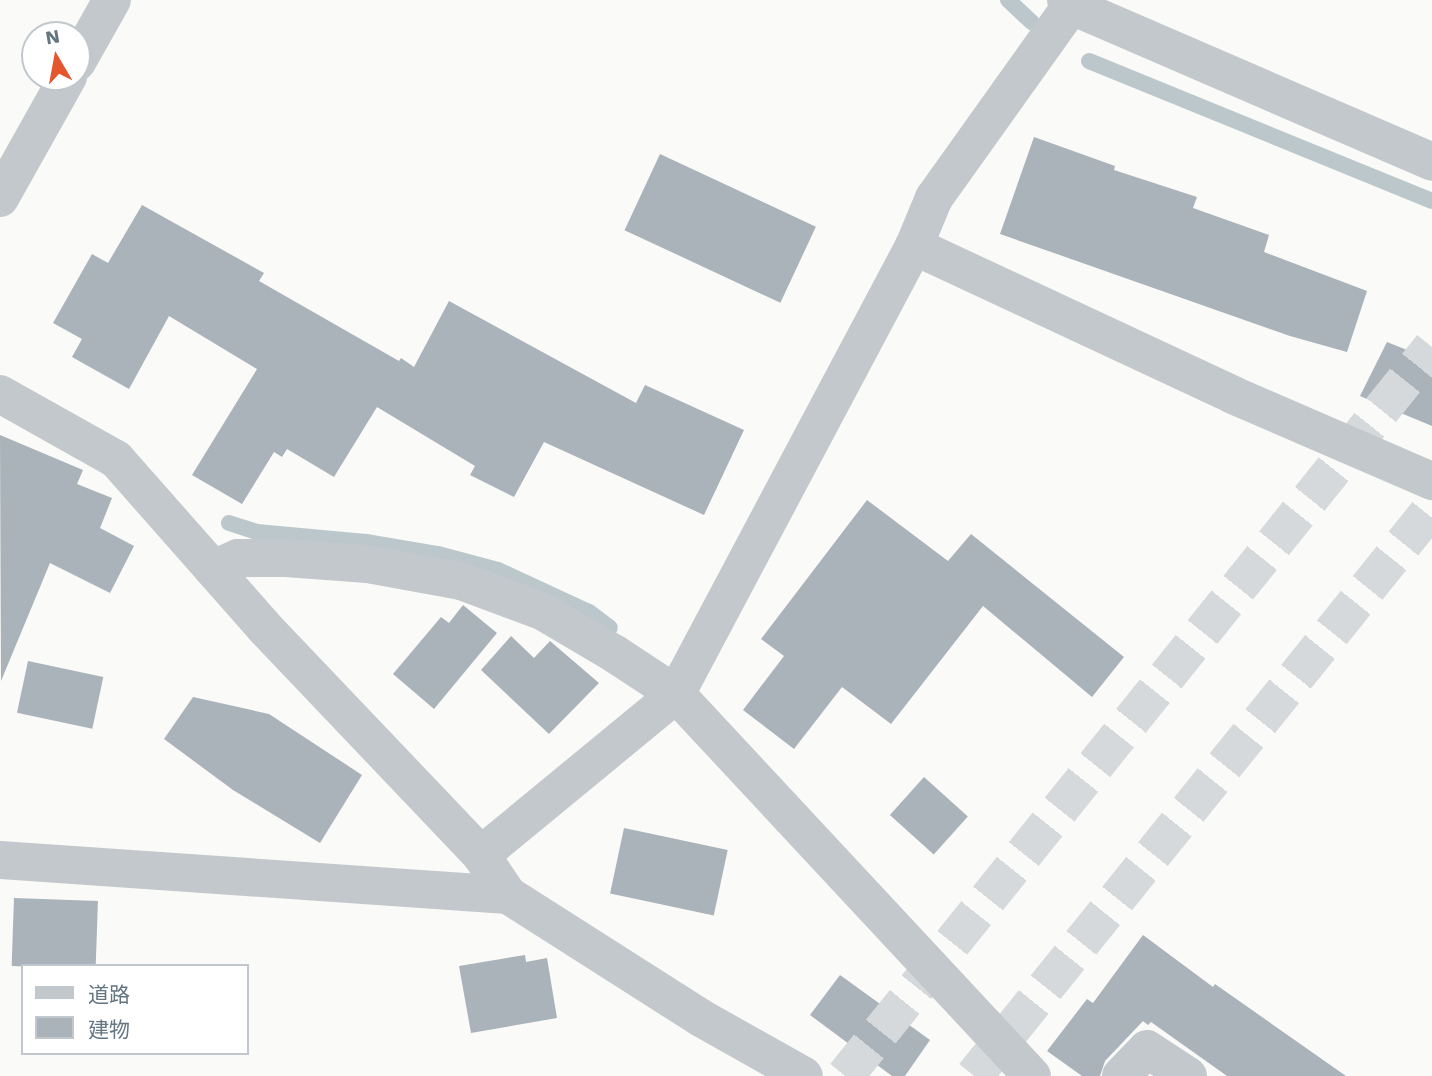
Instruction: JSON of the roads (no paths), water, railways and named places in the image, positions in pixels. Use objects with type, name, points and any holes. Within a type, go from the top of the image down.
[{"type":"street","points":[[91,37],[112,0]]},
{"type":"street","points":[[481,855],[676,694],[914,246],[934,198],[1071,2],[1432,162]]},
{"type":"street","points":[[0,198],[60,91]]},
{"type":"street","points":[[914,246],[1233,395],[1432,481]]},
{"type":"street","points":[[0,394],[116,459],[213,569],[481,855],[508,895],[701,1018],[804,1076]]},
{"type":"street","points":[[213,569],[238,558],[286,558],[368,564],[461,581],[542,611],[676,694],[1032,1076]]},
{"type":"street","points":[[0,860],[508,895]]},
{"type":"street","points":[[1121,1076],[1147,1049],[1188,1076]]},
{"type":"waterway","points":[[1008,0],[1032,22]]},
{"type":"waterway","points":[[1089,61],[1432,201]]},
{"type":"waterway","points":[[229,523],[257,532],[366,542],[438,554],[498,570],[589,612],[610,628]]},
{"type":"tunnel","points":[[845,1076],[1432,347]]},
{"type":"tunnel","points":[[974,1076],[1432,508]]}]
